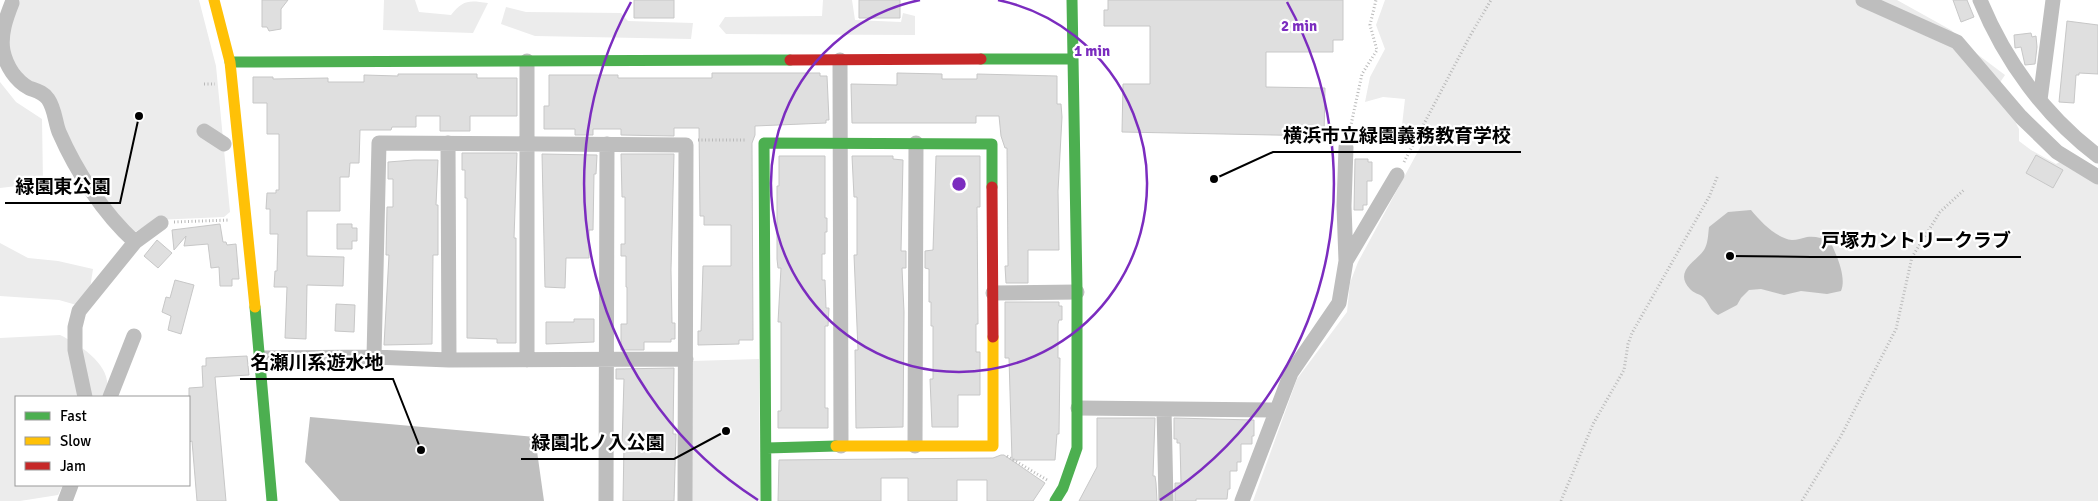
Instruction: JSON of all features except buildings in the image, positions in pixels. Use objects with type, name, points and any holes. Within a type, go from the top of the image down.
[{"type":"street","points":[[214,0],[230,62],[260,358],[272,501]]},
{"type":"street","points":[[1055,501],[1063,488],[1076,448],[1078,408],[1072,0]]},
{"type":"street","points":[[1863,0],[1957,42],[2021,117],[2057,152],[2098,177]]},
{"type":"street","points":[[1980,0],[2018,72],[2058,120],[2098,156]]},
{"type":"street","points":[[2040,100],[2053,0]]},
{"type":"street","points":[[12,3],[2,33],[3,51],[9,67],[23,84],[42,93],[50,101],[59,131],[84,178],[120,228],[135,242]]},
{"type":"street","points":[[230,62],[1073,59]]},
{"type":"street","points":[[840,60],[841,446]]},
{"type":"street","points":[[527,61],[527,360]]},
{"type":"street","points":[[204,131],[224,144]]},
{"type":"street","points":[[374,357],[379,143],[686,145],[685,501]]},
{"type":"street","points":[[448,143],[449,360]]},
{"type":"street","points":[[766,448],[993,446],[992,144],[764,143],[766,501]]},
{"type":"street","points":[[915,446],[916,143]]},
{"type":"street","points":[[606,501],[607,144]]},
{"type":"street","points":[[1242,501],[1291,373],[1339,303],[1346,261],[1344,206],[1346,147]]},
{"type":"street","points":[[1346,261],[1397,175]]},
{"type":"street","points":[[85,396],[75,350],[75,327],[79,311],[135,242],[161,223]]},
{"type":"street","points":[[992,293],[1077,292]]},
{"type":"street","points":[[110,396],[134,336]]},
{"type":"street","points":[[260,358],[374,357],[449,360],[686,359]]},
{"type":"street","points":[[1078,408],[1277,410]]},
{"type":"street","points":[[1164,409],[1166,501]]},
{"type":"street","points":[[66,501],[71,486]]},
{"type":"path","points":[[1346,147],[1362,74],[1377,50],[1370,25],[1376,0]]},
{"type":"path","points":[[1397,175],[1491,0]]},
{"type":"path","points":[[204,84],[218,84]]},
{"type":"path","points":[[686,145],[693,140],[758,140],[764,143]]},
{"type":"path","points":[[1561,501],[1593,424],[1624,370],[1628,344],[1632,334],[1709,197],[1718,174]]},
{"type":"path","points":[[1802,501],[1841,436],[1896,329],[1912,257],[1940,212],[1965,189]]},
{"type":"path","points":[[161,223],[224,221]]},
{"type":"path","points":[[1003,453],[1050,482]]},
{"type":"shaded area","points":[[11,0],[199,0],[216,66],[230,212],[224,217],[155,220],[135,232],[129,231],[90,182],[61,130],[6,50]]},
{"type":"shaded area","points":[[384,0],[415,0],[419,12],[451,15],[459,6],[466,2],[488,3],[473,33],[383,30]]},
{"type":"shaded area","points":[[823,0],[852,0],[855,20],[901,22],[903,13],[915,16],[915,35],[726,34],[719,26],[725,17],[822,16]]},
{"type":"shaded area","points":[[1385,0],[1897,0],[1951,30],[1969,48],[2005,75],[1997,87],[2019,129],[2019,141],[2056,164],[2072,155],[2098,172],[2098,501],[1253,501],[1297,379],[1347,312],[1350,283],[1358,262],[1422,144],[1401,134],[1405,99],[1383,97],[1365,102],[1370,77],[1385,49],[1376,25]]},
{"type":"shaded area","points":[[506,7],[526,12],[621,13],[628,21],[693,23],[691,39],[535,36],[501,24]]},
{"type":"shaded area","points":[[0,82],[16,102],[42,119],[43,183],[0,188]]},
{"type":"shaded area","points":[[1751,210],[1769,229],[1786,239],[1794,240],[1813,237],[1830,241],[1842,272],[1841,291],[1827,294],[1801,291],[1784,295],[1761,289],[1749,290],[1737,305],[1718,315],[1715,313],[1703,297],[1693,292],[1685,283],[1685,272],[1705,248],[1709,227],[1728,212]]},
{"type":"shaded area","points":[[0,243],[28,258],[58,261],[93,269],[87,308],[59,300],[0,296]]},
{"type":"shaded area","points":[[60,335],[78,345],[95,359],[106,377],[105,396],[15,396],[15,486],[62,486],[58,495],[20,501],[0,501],[0,338]]},
{"type":"shaded area","points":[[759,359],[760,501],[691,501],[692,361]]},
{"type":"shaded area","points":[[310,417],[535,437],[544,501],[340,501],[305,462]]},
{"type":"traffic: fast","points":[[1055,501],[1063,488],[1077,448],[1077,289],[1072,0]]},
{"type":"traffic: fast","points":[[981,59],[1073,59]]},
{"type":"traffic: fast","points":[[230,62],[790,60]]},
{"type":"traffic: fast","points":[[766,501],[764,143],[992,144],[992,187]]},
{"type":"traffic: fast","points":[[255,307],[272,501]]},
{"type":"traffic: fast","points":[[767,448],[836,446]]},
{"type":"traffic: slow","points":[[214,0],[230,62],[255,307]]},
{"type":"traffic: slow","points":[[836,446],[993,446],[993,337]]},
{"type":"traffic: jam","points":[[790,60],[981,59]]},
{"type":"traffic: jam","points":[[992,187],[993,337]]},
{"type":"place","name":"緑園東公園","points":[[139,116]]},
{"type":"place","name":"横浜市立緑園義務教育学校","points":[[1214,179]]},
{"type":"place","name":"戸塚カントリークラブ","points":[[1730,256]]},
{"type":"place","name":"緑園北ノ入公園","points":[[726,431]]},
{"type":"place","name":"名瀬川系遊水地","points":[[421,450]]}]
